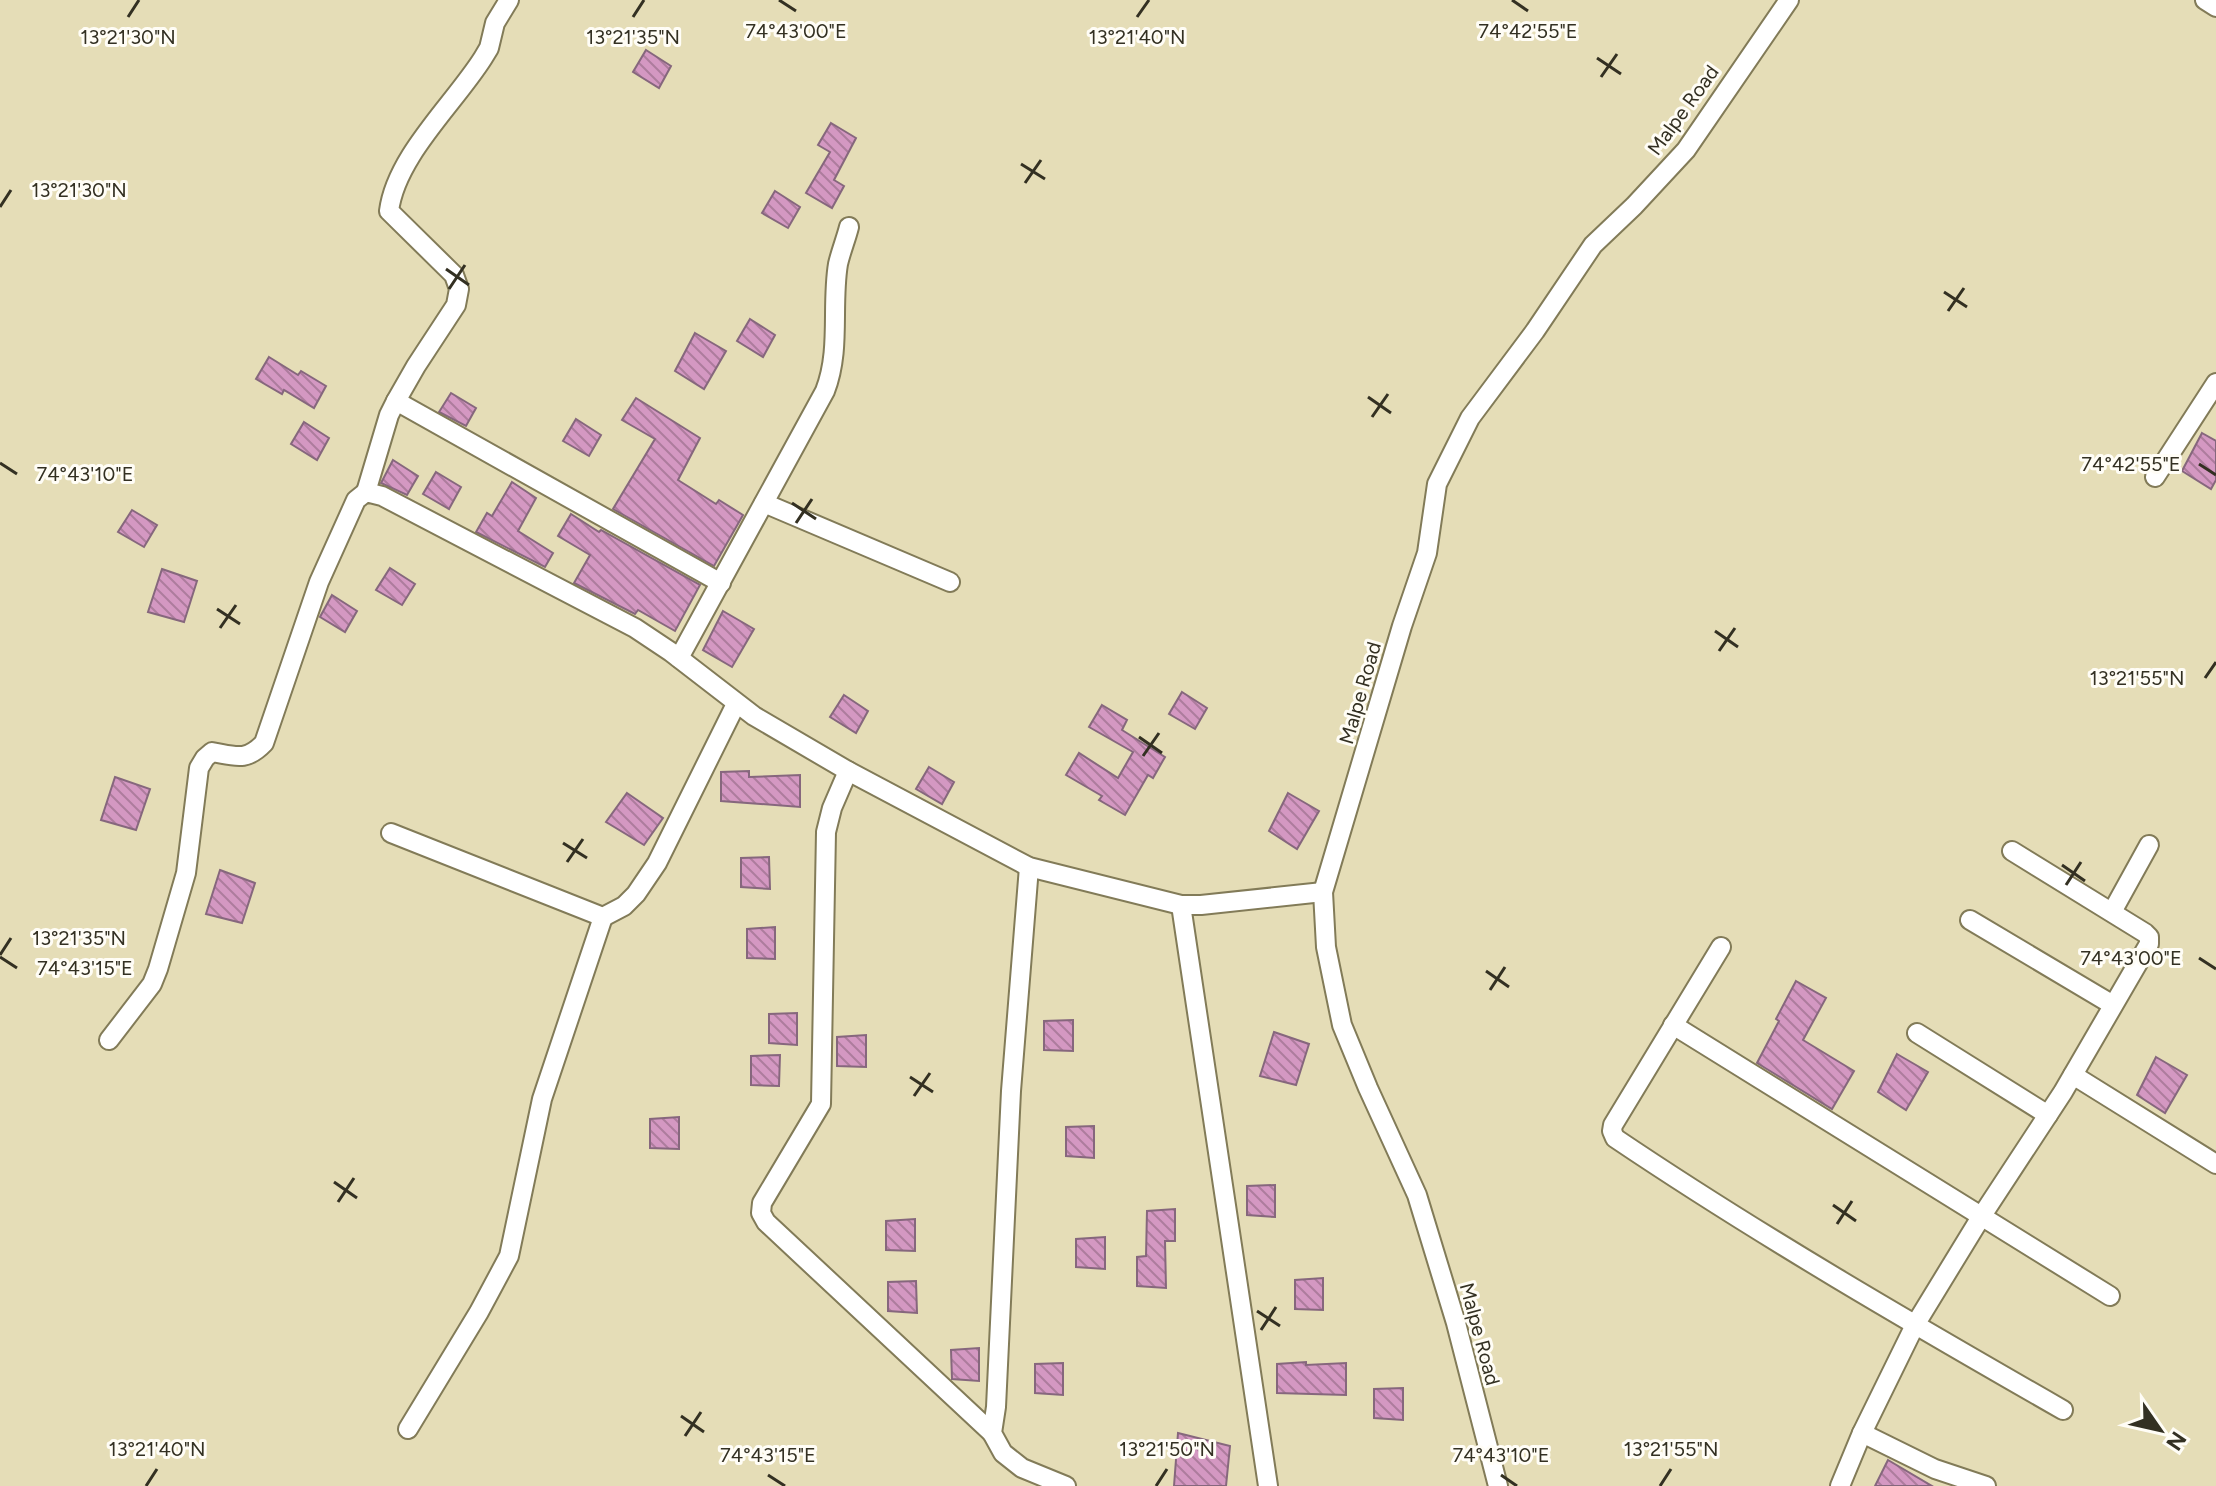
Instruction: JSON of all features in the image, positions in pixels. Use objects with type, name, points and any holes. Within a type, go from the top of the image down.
[{"type":"street","points":[[109,1040],[152,984],[158,969],[186,873],[199,768],[212,752],[243,758],[256,752],[264,743],[319,582],[356,500],[366,492],[389,415],[416,366],[456,305],[459,289],[454,275],[389,211],[390,200],[414,149],[489,48],[495,23],[509,0]]},
{"type":"street","name":"Malpe Road","points":[[1498,1486],[1456,1323],[1417,1195],[1342,1025],[1326,947],[1323,892],[1402,626],[1427,553],[1437,484],[1470,418],[1535,331],[1593,245],[1686,150],[1789,0]]},
{"type":"street","points":[[2205,0],[2216,7]]},
{"type":"street","points":[[679,658],[832,374],[838,264],[849,227]]},
{"type":"street","points":[[2155,477],[2216,383]]},
{"type":"street","points":[[396,401],[721,583]]},
{"type":"street","points":[[366,492],[382,496],[635,628],[679,658],[736,704],[848,771],[1029,867],[1181,905],[1323,892]]},
{"type":"street","points":[[764,503],[950,582]]},
{"type":"street","points":[[408,1429],[509,1256],[542,1099],[603,917],[624,906],[636,894],[657,863],[736,704]]},
{"type":"street","points":[[848,771],[832,808],[826,832],[821,1104],[762,1203],[761,1213],[766,1222],[992,1433],[1003,1453],[1022,1468],[1066,1486]]},
{"type":"street","points":[[391,833],[603,917]]},
{"type":"street","points":[[2112,912],[2149,845]]},
{"type":"street","points":[[1840,1486],[1862,1433],[1915,1325],[2073,1075],[2149,944],[2149,937],[2012,851]]},
{"type":"street","points":[[992,1433],[996,1407],[1010,1106],[1029,867]]},
{"type":"street","points":[[1181,905],[1268,1486]]},
{"type":"street","points":[[1970,920],[2113,1005]]},
{"type":"street","points":[[1721,947],[1613,1125],[1615,1138],[1915,1325],[2063,1410]]},
{"type":"street","points":[[1673,1025],[2110,1296]]},
{"type":"street","points":[[1917,1033],[2048,1115]]},
{"type":"street","points":[[2073,1075],[2216,1164]]},
{"type":"street","points":[[1862,1433],[1935,1469],[1986,1486]]},
{"type":"building","points":[[646,50],[671,66],[659,88],[633,72]]},
{"type":"building","points":[[831,123],[856,138],[834,180],[844,186],[832,208],[806,193],[830,152],[818,145]]},
{"type":"building","points":[[775,191],[800,207],[788,228],[762,213]]},
{"type":"building","points":[[750,319],[775,335],[763,357],[737,341]]},
{"type":"building","points":[[695,333],[726,351],[704,389],[675,371]]},
{"type":"building","points":[[269,357],[298,375],[301,371],[326,386],[314,408],[284,390],[282,394],[256,379]]},
{"type":"building","points":[[451,393],[476,408],[466,426],[439,412]]},
{"type":"building","points":[[636,398],[700,438],[678,480],[716,504],[719,500],[743,515],[714,566],[613,509],[655,439],[622,420]]},
{"type":"building","points":[[576,419],[601,435],[589,456],[563,441]]},
{"type":"building","points":[[304,422],[329,438],[317,460],[291,444]]},
{"type":"building","points":[[2202,433],[2216,441],[2216,480],[2211,489],[2182,471]]},
{"type":"building","points":[[393,460],[418,476],[407,495],[381,483]]},
{"type":"building","points":[[436,472],[461,487],[449,509],[423,494]]},
{"type":"building","points":[[512,482],[536,498],[518,531],[553,553],[545,567],[476,532],[487,513],[492,516]]},
{"type":"building","points":[[132,510],[157,525],[144,547],[118,532]]},
{"type":"building","points":[[571,514],[700,585],[675,631],[638,610],[635,614],[574,583],[590,555],[558,536]]},
{"type":"building","points":[[390,568],[415,584],[402,605],[376,590]]},
{"type":"building","points":[[162,569],[197,581],[184,622],[148,612]]},
{"type":"building","points":[[332,595],[357,611],[345,632],[320,617]]},
{"type":"building","points":[[723,611],[754,629],[732,667],[703,650]]},
{"type":"building","points":[[1182,692],[1207,708],[1195,729],[1169,714]]},
{"type":"building","points":[[844,695],[868,711],[856,733],[830,717]]},
{"type":"building","points":[[1102,705],[1127,720],[1122,730],[1165,757],[1153,778],[1148,775],[1125,815],[1099,800],[1102,796],[1066,775],[1079,753],[1118,778],[1133,752],[1089,727]]},
{"type":"building","points":[[929,767],[954,782],[942,804],[916,789]]},
{"type":"building","points":[[749,771],[749,777],[800,775],[800,807],[721,801],[721,772]]},
{"type":"building","points":[[115,777],[150,789],[136,830],[101,820]]},
{"type":"building","points":[[627,793],[663,818],[644,845],[606,822]]},
{"type":"building","points":[[1288,793],[1319,811],[1297,849],[1269,831]]},
{"type":"building","points":[[769,857],[770,889],[741,887],[741,858]]},
{"type":"building","points":[[220,870],[255,883],[242,923],[206,914]]},
{"type":"building","points":[[775,927],[775,959],[747,958],[747,929]]},
{"type":"building","points":[[1796,981],[1826,998],[1803,1040],[1854,1071],[1832,1109],[1757,1063]]},
{"type":"building","points":[[797,1013],[797,1045],[769,1043],[769,1014]]},
{"type":"building","points":[[1073,1020],[1073,1051],[1044,1050],[1044,1021]]},
{"type":"building","points":[[1274,1032],[1309,1044],[1296,1085],[1260,1076]]},
{"type":"building","points":[[866,1035],[866,1067],[837,1066],[837,1037]]},
{"type":"building","points":[[1897,1054],[1928,1072],[1906,1110],[1878,1092]]},
{"type":"building","points":[[780,1055],[779,1086],[751,1085],[751,1056]]},
{"type":"building","points":[[2156,1057],[2187,1075],[2165,1113],[2137,1095]]},
{"type":"building","points":[[679,1117],[679,1149],[650,1148],[650,1119]]},
{"type":"building","points":[[1094,1126],[1094,1158],[1066,1156],[1066,1127]]},
{"type":"building","points":[[1275,1185],[1275,1217],[1247,1215],[1247,1186]]},
{"type":"building","points":[[1175,1209],[1175,1241],[1165,1241],[1166,1288],[1137,1286],[1137,1257],[1146,1256],[1147,1211]]},
{"type":"building","points":[[915,1219],[915,1251],[886,1250],[886,1221]]},
{"type":"building","points":[[1105,1237],[1105,1269],[1076,1267],[1076,1239]]},
{"type":"building","points":[[1323,1278],[1323,1310],[1295,1309],[1295,1280]]},
{"type":"building","points":[[916,1281],[917,1313],[888,1311],[888,1282]]},
{"type":"building","points":[[979,1348],[979,1381],[952,1379],[951,1350]]},
{"type":"building","points":[[1306,1362],[1306,1365],[1346,1363],[1346,1395],[1277,1393],[1277,1364]]},
{"type":"building","points":[[1063,1363],[1063,1395],[1035,1393],[1035,1364]]},
{"type":"building","points":[[1403,1388],[1403,1420],[1374,1418],[1374,1389]]},
{"type":"building","points":[[1178,1433],[1230,1446],[1226,1486],[1174,1486]]},
{"type":"building","points":[[1888,1460],[1932,1486],[1875,1486]]}]
